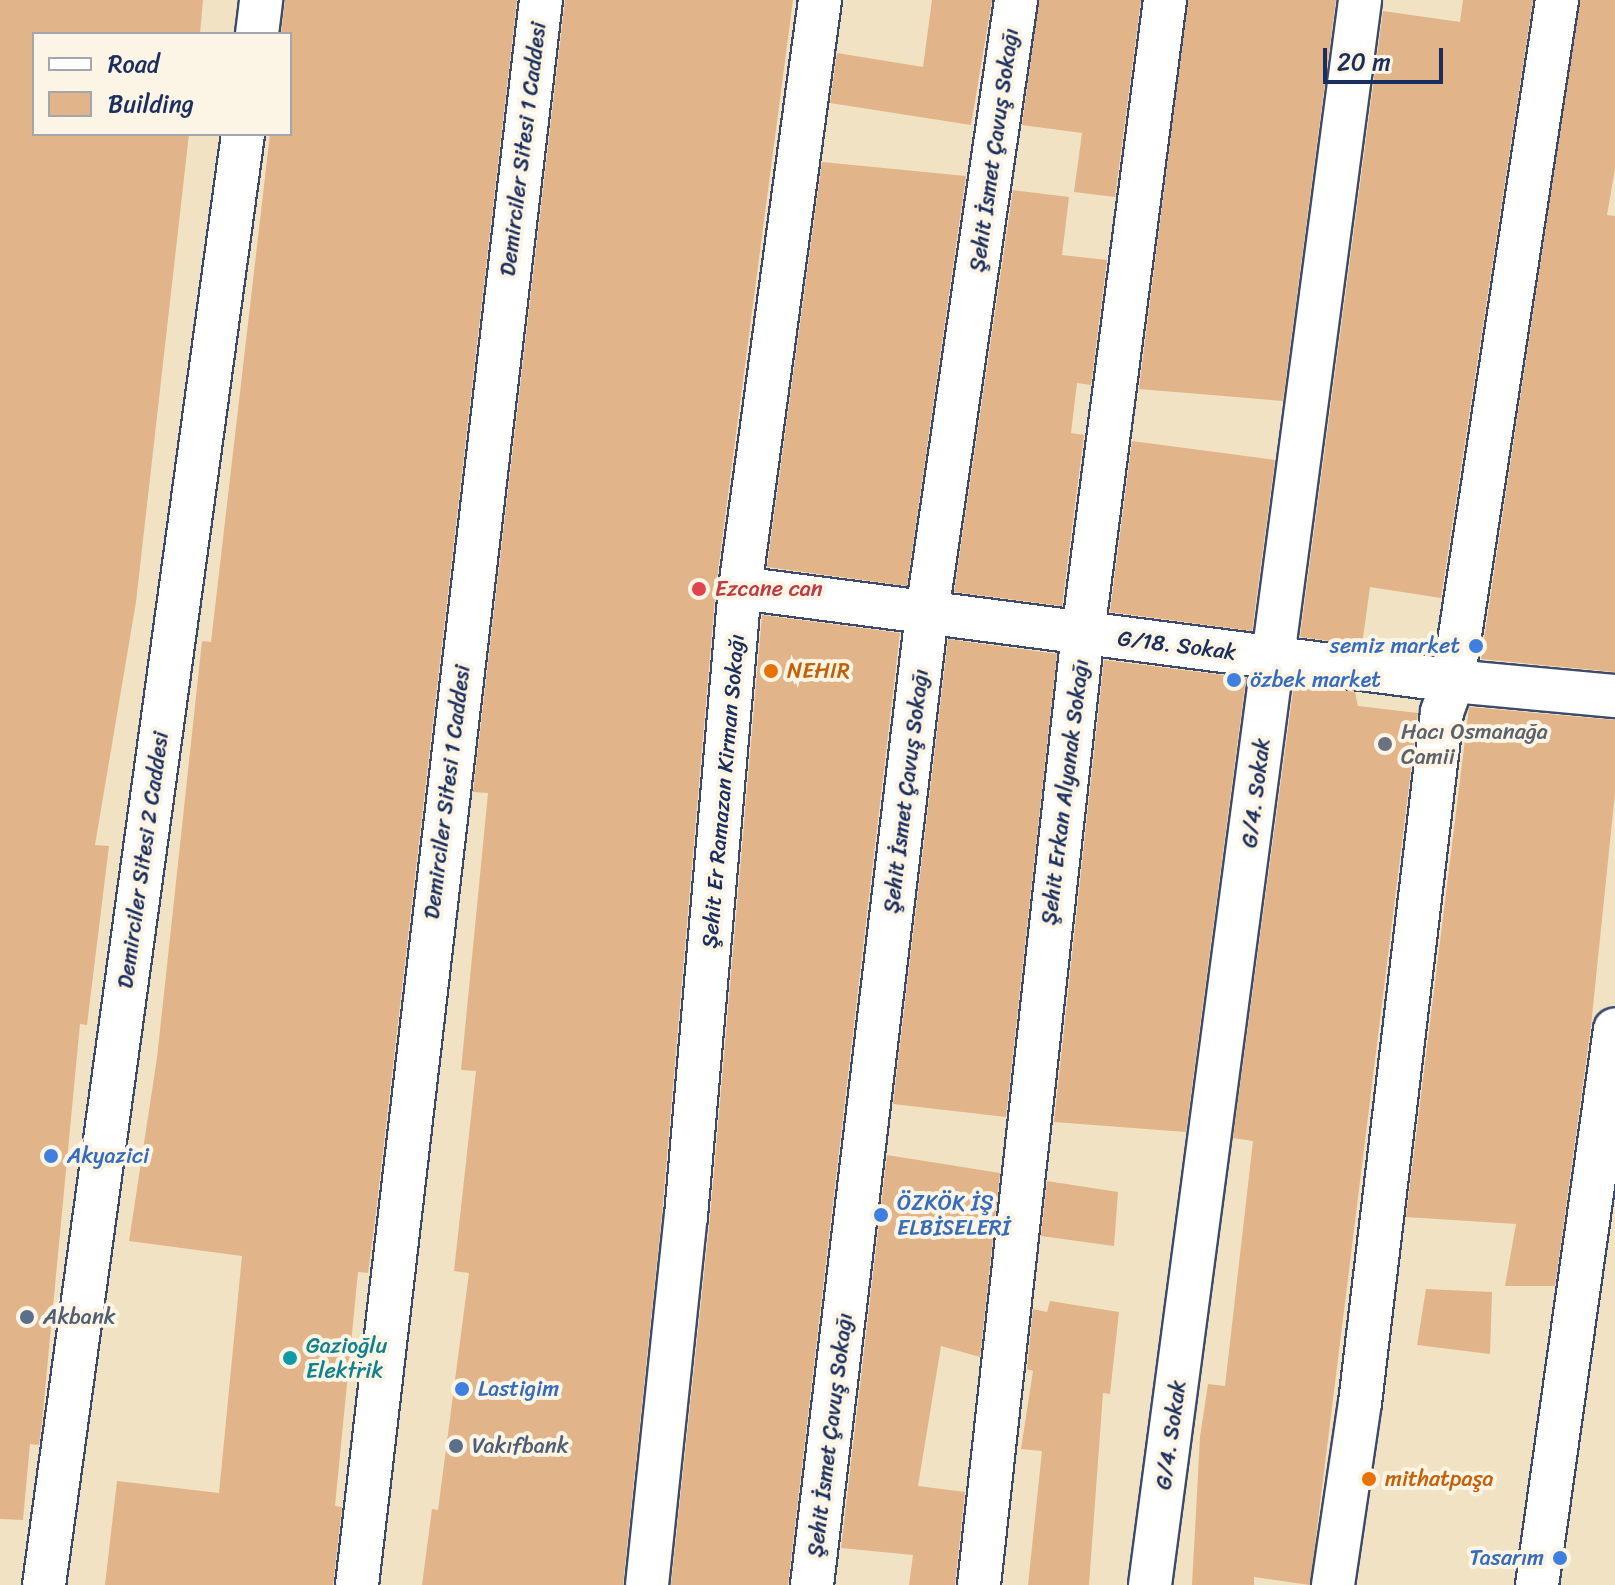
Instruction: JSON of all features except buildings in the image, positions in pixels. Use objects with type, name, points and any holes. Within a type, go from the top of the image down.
[{"type":"street","points":[[257,32],[261,0]]},
{"type":"street","name":"Demirciler Sitesi 1 Caddesi","points":[[357,1585],[541,0]]},
{"type":"street","name":"Şehit Er Ramazan Kirman Sokağı","points":[[647,1585],[686,1216],[740,588],[820,0]]},
{"type":"street","name":"Şehit İsmet Çavuş Sokağı","points":[[812,1585],[927,613],[1016,0]]},
{"type":"street","name":"Şehit Erkan Alyanak Sokağı","points":[[979,1585],[1083,633],[1165,0]]},
{"type":"street","name":"G/4. Sokak","points":[[1150,1585],[1360,0]]},
{"type":"street","points":[[1333,1585],[1360,1403],[1442,712],[1453,681],[1557,0]]},
{"type":"street","name":"Demirciler Sitesi 2 Caddesi","points":[[44,1585],[243,136]]},
{"type":"street","name":"G/18. Sokak","points":[[740,588],[1453,681],[1615,696]]},
{"type":"street","points":[[1537,1585],[1615,1029]]},
{"type":"place","name":"Ezcane can","points":[[699,589]]},
{"type":"place","name":"semiz market","points":[[1476,646]]},
{"type":"place","name":"NEHIR","points":[[771,671]]},
{"type":"place","name":"özbek market","points":[[1234,680]]},
{"type":"place","name":"Hacı Osmanağa Camii","points":[[1385,744]]},
{"type":"place","name":"Akyazici","points":[[51,1156]]},
{"type":"place","name":"ÖZKÖK İŞ ELBİSELERİ","points":[[881,1215]]},
{"type":"place","name":"Akbank","points":[[27,1317]]},
{"type":"place","name":"Gazioğlu Elektrik","points":[[290,1358]]},
{"type":"place","name":"Lastigim","points":[[462,1389]]},
{"type":"place","name":"Vakıfbank","points":[[456,1446]]},
{"type":"place","name":"mithatpaşa","points":[[1369,1479]]},
{"type":"place","name":"Tasarım","points":[[1560,1558]]}]
